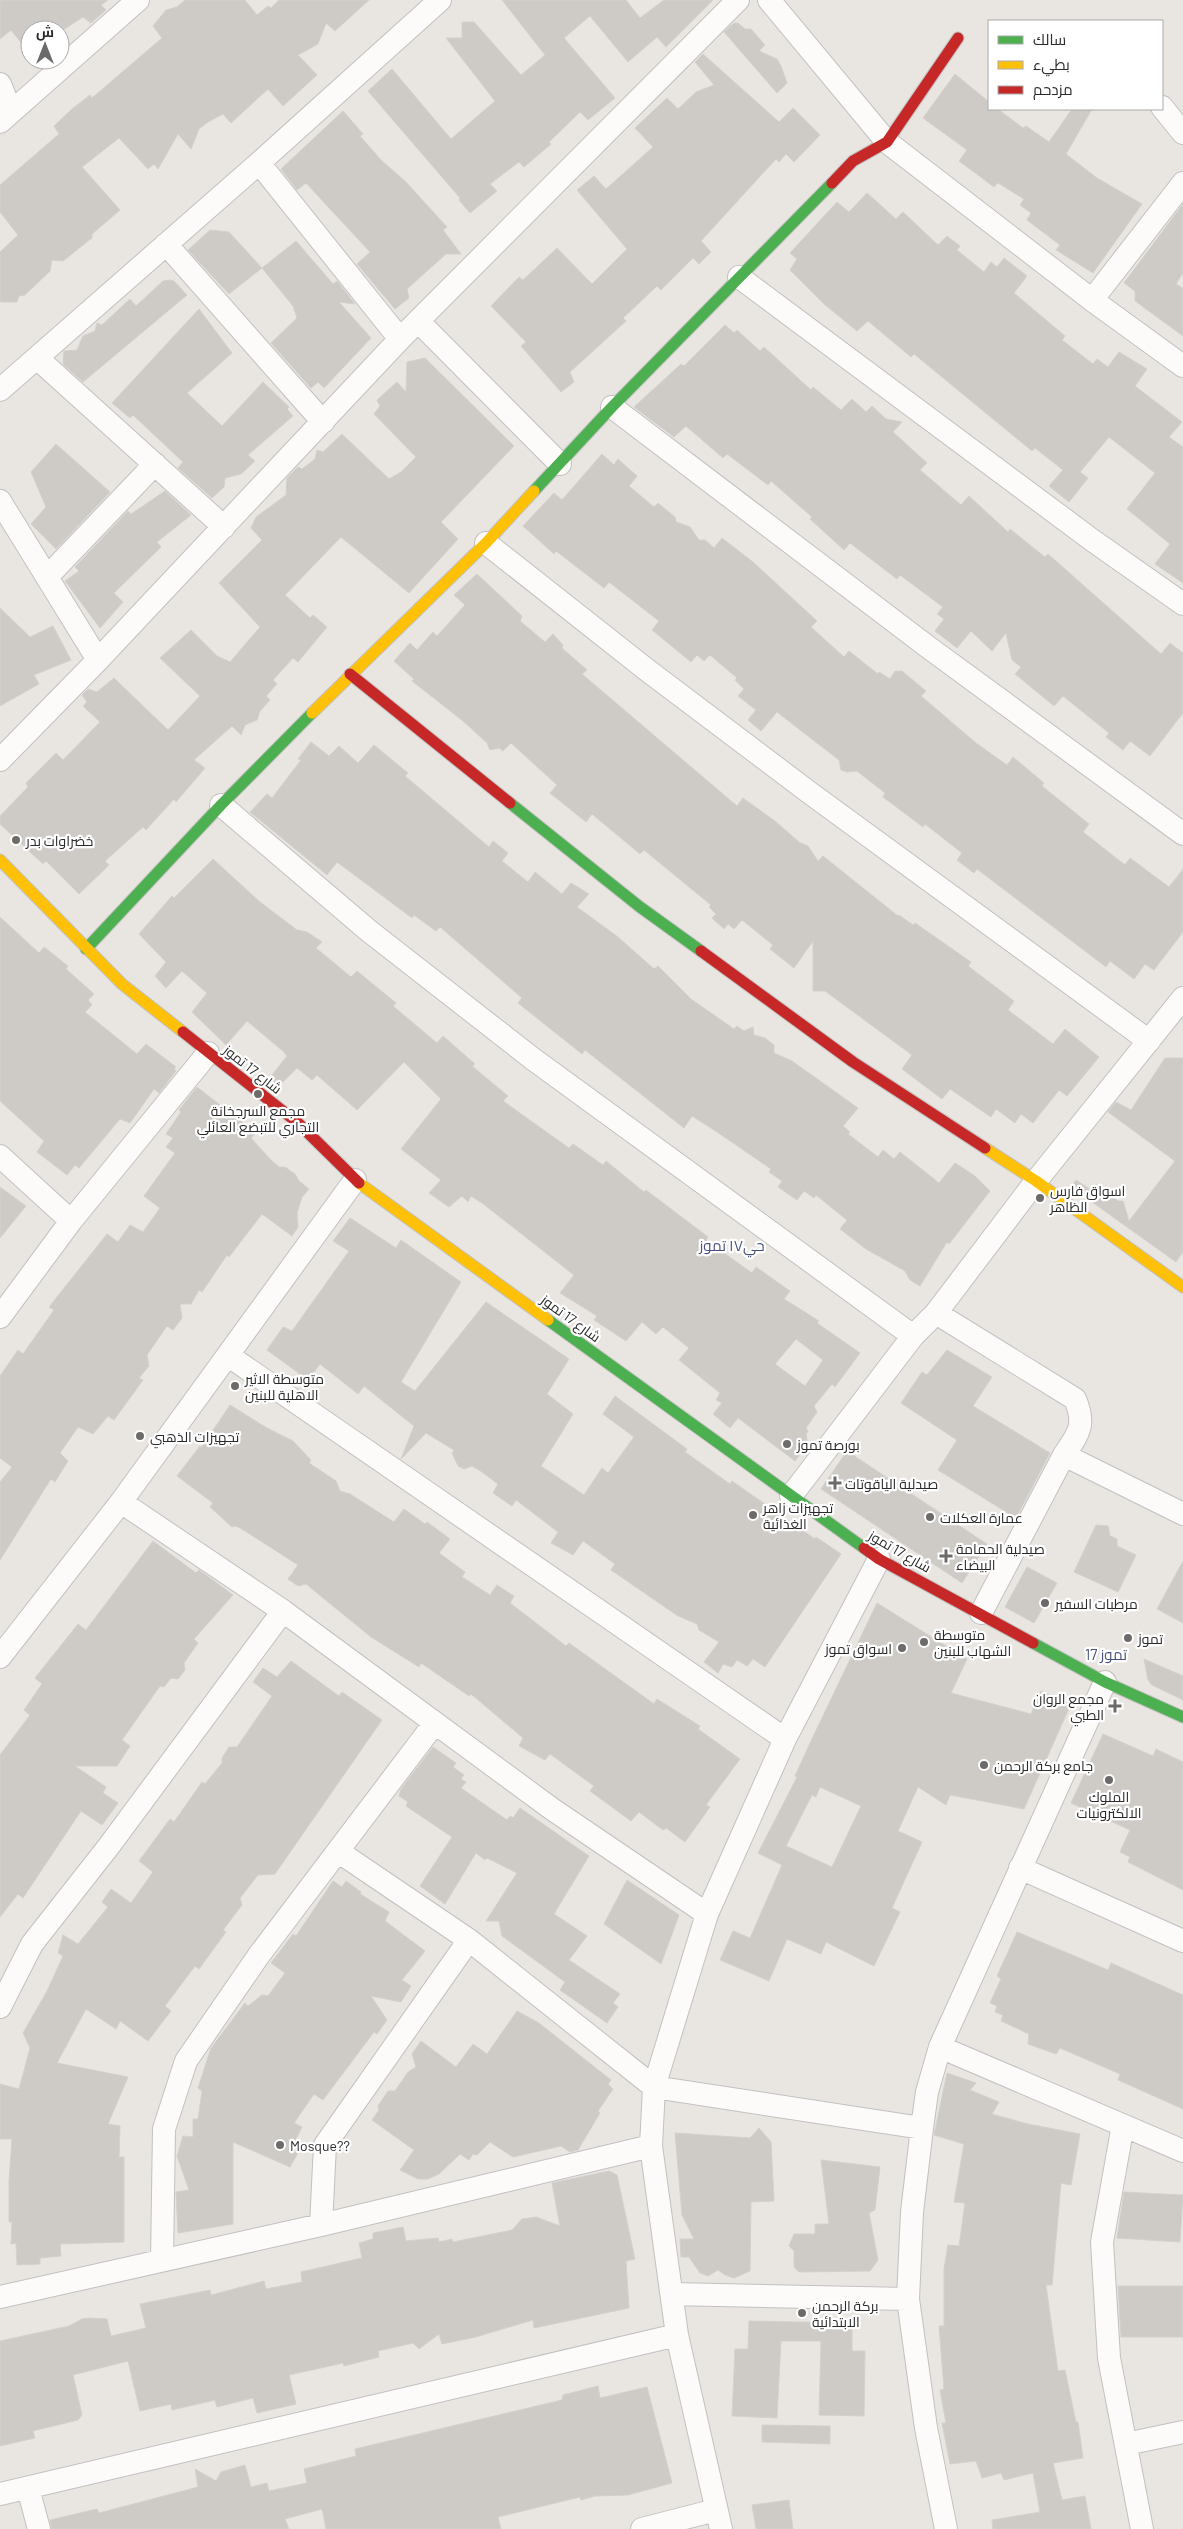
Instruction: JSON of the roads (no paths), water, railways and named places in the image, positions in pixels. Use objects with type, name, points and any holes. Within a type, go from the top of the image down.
[{"type":"street","points":[[6,117],[138,0]]},
{"type":"street","points":[[0,390],[259,163],[440,0]]},
{"type":"street","points":[[0,760],[98,660],[400,339],[738,0]]},
{"type":"street","points":[[769,0],[887,142],[1092,300],[1183,366]]},
{"type":"street","points":[[86,949],[221,805],[350,674],[486,542],[612,407],[853,161],[887,142],[958,38]]},
{"type":"street","points":[[0,84],[6,117]]},
{"type":"street","points":[[1163,108],[1183,132]]},
{"type":"street","points":[[259,163],[400,339]]},
{"type":"street","points":[[1092,300],[1183,183]]},
{"type":"street","points":[[166,244],[323,422]]},
{"type":"street","points":[[738,278],[1092,540],[1183,604]]},
{"type":"street","points":[[418,321],[560,464]]},
{"type":"street","points":[[37,358],[224,527]]},
{"type":"street","points":[[612,407],[928,648],[1183,834]]},
{"type":"street","points":[[47,577],[155,464]]},
{"type":"street","points":[[0,501],[98,660]]},
{"type":"street","points":[[486,542],[647,670],[810,793],[1149,1040]]},
{"type":"street","points":[[350,674],[640,907],[853,1062],[1036,1181],[1183,1287]]},
{"type":"street","points":[[221,805],[369,931],[533,1059],[913,1336]]},
{"type":"street","name":"شارع 17 تموز","points":[[0,860],[122,984],[298,1123],[355,1180],[879,1559],[1105,1682],[1183,1718]]},
{"type":"street","points":[[791,1496],[913,1336],[936,1313],[1036,1181],[1183,998]]},
{"type":"street","points":[[0,1317],[72,1221],[208,1053]]},
{"type":"street","points":[[0,1156],[72,1221]]},
{"type":"street","points":[[0,1657],[121,1502],[229,1356],[355,1180]]},
{"type":"street","points":[[936,1313],[1075,1399],[1081,1414],[1080,1433],[1064,1455],[980,1613]]},
{"type":"street","points":[[229,1356],[785,1739]]},
{"type":"street","points":[[1064,1455],[1183,1514]]},
{"type":"street","points":[[121,1502],[283,1611],[552,1810],[707,1914]]},
{"type":"street","points":[[642,2529],[719,2520],[677,2335],[651,2146],[654,2087],[707,1914],[785,1739],[879,1559]]},
{"type":"street","points":[[0,2008],[32,1944],[109,1846],[283,1611]]},
{"type":"street","points":[[946,2529],[926,2428],[908,2299],[912,2212],[927,2092],[940,2046],[1105,1682]]},
{"type":"street","points":[[162,2260],[164,2129],[186,2061],[259,1955],[339,1852],[434,1724]]},
{"type":"street","points":[[339,1852],[470,1940],[654,2087],[922,2128]]},
{"type":"street","points":[[1020,1868],[1183,1941]]},
{"type":"street","points":[[321,2225],[325,2144],[470,1940]]},
{"type":"street","points":[[940,2046],[1183,2151]]},
{"type":"street","points":[[1123,2125],[1102,2242],[1109,2358],[1142,2529]]},
{"type":"street","points":[[0,2297],[321,2225],[651,2146]]},
{"type":"street","points":[[672,2294],[908,2299]]},
{"type":"street","points":[[0,2494],[677,2335]]},
{"type":"street","points":[[1126,2444],[1183,2432]]},
{"type":"street","points":[[28,2488],[39,2529]]},
{"type":"place","name":"خضراوات بدر","points":[[16,840]]},
{"type":"place","name":"مجمع السرجخانة التجاري للتبضع العائلي","points":[[258,1094]]},
{"type":"place","name":"اسواق فارس الظاهر","points":[[1040,1198]]},
{"type":"place","name":"متوسطة الاثير الاهلية للبنين","points":[[235,1386]]},
{"type":"place","name":"تجهيزات الذهبي","points":[[140,1436]]},
{"type":"place","name":"بورصة تموز","points":[[787,1444]]},
{"type":"place","name":"صيدلية الياقوتات","points":[[835,1483]]},
{"type":"place","name":"تجهيزات زاهر الغذائية","points":[[753,1515]]},
{"type":"place","name":"عمارة العكلات","points":[[930,1517]]},
{"type":"place","name":"صيدلية الحمامة البيضاء","points":[[946,1556]]},
{"type":"place","name":"مرطبات السفير","points":[[1045,1603]]},
{"type":"place","name":"تموز","points":[[1128,1638]]},
{"type":"place","name":"متوسطة الشهاب للبنين","points":[[924,1642]]},
{"type":"place","name":"اسواق تموز","points":[[902,1648]]},
{"type":"place","name":"مجمع الروان الطبي","points":[[1115,1706]]},
{"type":"place","name":"جامع بركة الرحمن","points":[[984,1765]]},
{"type":"place","name":"الملوك الالكترونيات","points":[[1109,1780]]},
{"type":"place","name":"Mosque??","points":[[280,2145]]},
{"type":"place","name":"بركة الرحمن الابتدائية","points":[[802,2313]]},
{"type":"district","name":"حي۱۷ تموز","points":[[732,1245]]},
{"type":"district","name":"17 تموز","points":[[1106,1654]]}]
